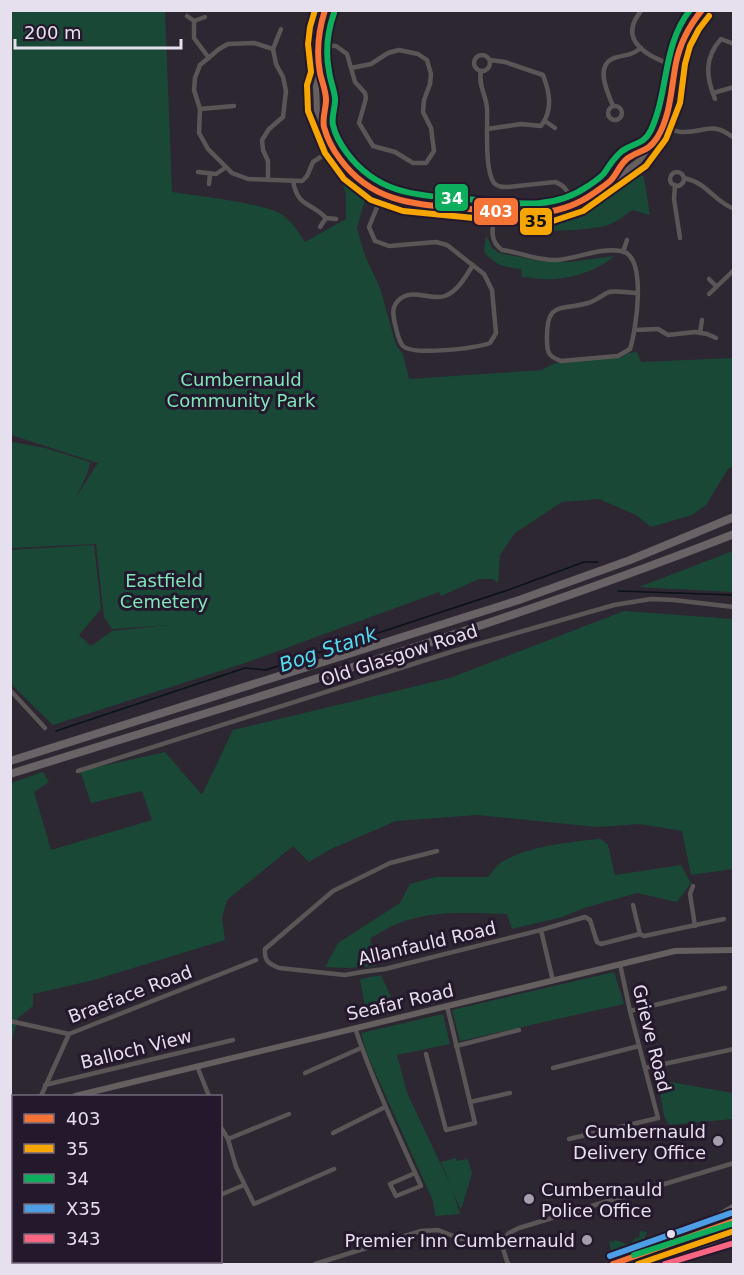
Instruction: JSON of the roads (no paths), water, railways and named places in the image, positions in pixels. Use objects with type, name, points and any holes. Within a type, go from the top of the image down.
[{"type":"highway","points":[[10,761],[519,600],[630,560],[734,517]]},
{"type":"highway","points":[[10,774],[527,611],[636,573],[734,534]]},
{"type":"main road","points":[[667,1246],[734,1207]]},
{"type":"main road","points":[[613,1264],[733,1221]]},
{"type":"main road","points":[[637,1264],[734,1233]]},
{"type":"main road","points":[[670,1254],[734,1244]]},
{"type":"street","points":[[325,10],[319,29],[320,73],[316,86],[317,110],[333,149],[350,172],[363,184],[382,195],[405,202],[495,211],[550,213],[572,206],[594,193],[632,166],[648,150],[663,126],[671,102],[676,66],[686,34],[702,10]]},
{"type":"street","points":[[642,10],[633,26],[634,38],[650,56],[676,66]]},
{"type":"street","points":[[187,16],[194,21]]},
{"type":"street","points":[[194,21],[205,17]]},
{"type":"street","points":[[194,21],[194,38],[208,58]]},
{"type":"street","points":[[268,179],[268,161],[262,140],[269,129],[283,117],[286,91],[273,49],[281,30]]},
{"type":"street","points":[[715,99],[707,75],[711,56],[715,45],[721,39],[734,44]]},
{"type":"street","points":[[273,49],[254,43],[228,44],[200,65],[195,78],[194,90],[200,109],[199,133],[203,142],[225,168],[248,179],[302,181],[313,162],[333,149]]},
{"type":"street","points":[[318,45],[336,46],[347,54],[351,68],[355,82],[365,93],[366,98],[359,123],[373,146],[395,152],[413,163],[426,163],[434,151],[431,128],[423,112],[431,74],[427,60],[418,54],[399,50],[388,52],[371,64],[351,68]]},
{"type":"street","points":[[613,106],[604,80],[606,66],[615,58],[628,56],[641,48]]},
{"type":"street","points":[[481,72],[473,64],[476,57],[484,55],[490,60],[505,62],[543,75],[550,100],[550,109],[541,126],[521,124],[486,129]]},
{"type":"street","points":[[481,72],[488,68],[490,60]]},
{"type":"street","points":[[481,72],[482,93],[487,106],[486,129],[491,176],[495,183],[499,187],[555,183],[563,185],[568,192],[572,206]]},
{"type":"street","points":[[712,93],[734,87]]},
{"type":"street","points":[[200,109],[234,106]]},
{"type":"street","points":[[545,121],[555,128]]},
{"type":"street","points":[[663,126],[681,132],[720,129],[734,138]]},
{"type":"street","points":[[198,172],[216,174],[225,168]]},
{"type":"street","points":[[684,178],[681,184],[675,185],[670,181],[672,173],[680,172],[684,178],[700,183],[720,202],[734,209]]},
{"type":"street","points":[[209,184],[210,174]]},
{"type":"street","points":[[293,181],[295,196],[326,218],[336,219]]},
{"type":"street","points":[[675,185],[674,199],[680,238]]},
{"type":"street","points":[[382,195],[369,227],[375,241],[389,246],[436,242],[447,245],[473,265],[484,274],[492,290],[496,333],[490,343],[444,350],[412,351],[404,347],[393,316],[396,302],[408,294],[444,296],[459,286],[473,265]]},
{"type":"street","points":[[495,211],[492,234],[495,245],[502,250],[557,260],[606,252],[623,252],[631,257],[636,265],[638,293],[635,330],[630,349],[618,356],[561,361],[552,358],[547,350],[548,321],[559,307],[592,302],[611,291],[638,293]]},
{"type":"street","points":[[320,227],[326,218]]},
{"type":"street","points":[[623,252],[627,240]]},
{"type":"street","points":[[709,294],[734,270]]},
{"type":"street","points":[[709,279],[716,286]]},
{"type":"street","points":[[700,333],[702,320]]},
{"type":"street","points":[[635,330],[658,329],[668,335],[700,333],[716,338]]},
{"type":"street","name":"Old Glasgow Road","points":[[78,771],[457,650],[614,605],[651,599],[734,607]]},
{"type":"street","points":[[11,692],[45,728]]},
{"type":"street","name":"Allanfauld Road","points":[[437,851],[384,866],[333,891],[265,949],[264,957],[269,964],[279,968],[345,975],[385,969],[541,930]]},
{"type":"street","points":[[693,886],[690,894],[695,926]]},
{"type":"street","points":[[633,905],[640,934]]},
{"type":"street","points":[[553,981],[541,930],[585,917],[590,920],[597,942],[601,944],[640,934],[644,936],[724,919]]},
{"type":"street","name":"Seafar Road","points":[[79,1095],[675,951],[734,950]]},
{"type":"street","name":"Braeface Road","points":[[10,1021],[69,1034],[256,960]]},
{"type":"street","name":"Grieve Road","points":[[569,1139],[658,1118],[620,964]]},
{"type":"street","points":[[630,1011],[725,988]]},
{"type":"street","points":[[426,1054],[446,1133],[475,1123],[447,1006]]},
{"type":"street","points":[[355,1028],[385,1107],[421,1186],[396,1196],[390,1184],[415,1173]]},
{"type":"street","points":[[456,1046],[519,1030]]},
{"type":"street","points":[[41,1095],[69,1034]]},
{"type":"street","name":"Balloch View","points":[[45,1085],[233,1040]]},
{"type":"street","points":[[553,1068],[639,1046]]},
{"type":"street","points":[[305,1074],[362,1048]]},
{"type":"street","points":[[645,1068],[734,1049]]},
{"type":"street","points":[[197,1066],[209,1095]]},
{"type":"street","points":[[424,1076],[431,1074]]},
{"type":"street","points":[[470,1102],[510,1093]]},
{"type":"street","points":[[333,1133],[385,1107]]},
{"type":"street","points":[[228,1139],[289,1114]]},
{"type":"street","points":[[222,1129],[228,1139],[236,1167],[254,1204],[334,1169]]},
{"type":"street","points":[[501,1243],[509,1233],[519,1228],[734,1163]]},
{"type":"street","points":[[222,1194],[244,1185]]},
{"type":"street","points":[[315,1264],[427,1230],[438,1230],[461,1239],[475,1237],[501,1243]]},
{"type":"street","points":[[501,1243],[508,1264]]},
{"type":"waterway","name":"Bog Stank","points":[[56,731],[245,668],[266,670],[508,590],[584,562],[598,562]]},
{"type":"waterway","name":"Bog Stank","points":[[618,591],[734,595]]},
{"type":"place","name":"Cumbernauld Delivery Office","points":[[718,1141]]},
{"type":"place","name":"Cumbernauld Police Office","points":[[529,1199]]},
{"type":"place","name":"Premier Inn Cumbernauld","points":[[587,1240]]},
{"type":"park label","name":"Cumbernauld Community Park","points":[[241,389]]},
{"type":"park label","name":"Eastfield Cemetery","points":[[164,590]]}]
